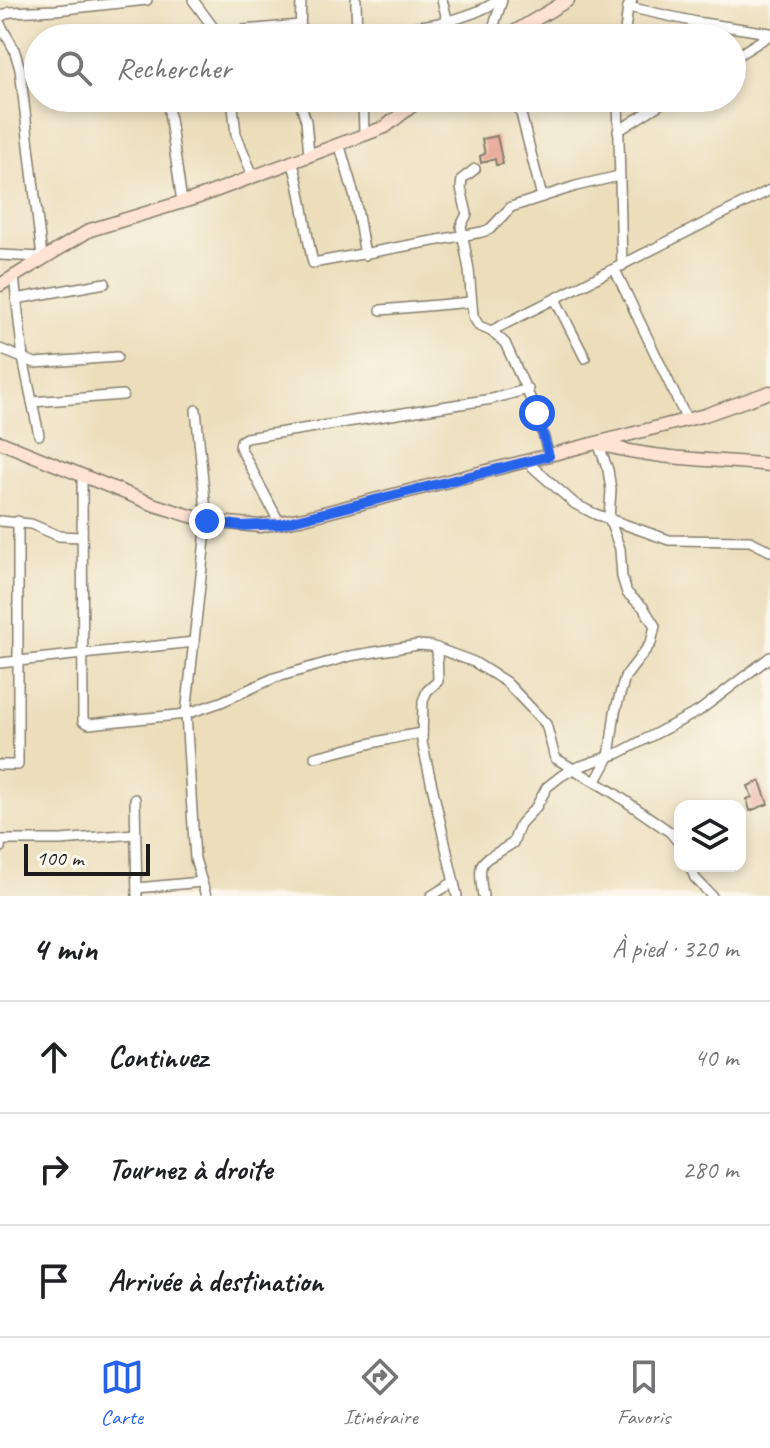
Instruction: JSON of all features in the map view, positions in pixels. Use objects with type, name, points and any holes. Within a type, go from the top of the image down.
[{"type":"main road","points":[[528,24],[568,0]]},
{"type":"main road","points":[[0,285],[90,230],[182,202],[385,127],[404,112]]},
{"type":"main road","points":[[0,442],[155,505],[207,521],[241,526],[280,524],[687,420],[770,392]]},
{"type":"main road","points":[[598,443],[637,454],[677,460],[770,465]]},
{"type":"street","points":[[0,17],[10,12],[147,0]]},
{"type":"street","points":[[193,0],[211,24]]},
{"type":"street","points":[[299,24],[301,0]]},
{"type":"street","points":[[356,0],[357,24]]},
{"type":"street","points":[[442,0],[449,24]]},
{"type":"street","points":[[430,24],[487,8],[500,0]]},
{"type":"street","points":[[494,24],[500,0]]},
{"type":"street","points":[[626,24],[630,3],[708,24]]},
{"type":"street","points":[[0,24],[14,49],[24,103]]},
{"type":"street","points":[[746,30],[770,34]]},
{"type":"street","points":[[746,50],[770,34]]},
{"type":"street","points":[[0,255],[42,257],[25,112]]},
{"type":"street","points":[[169,112],[182,202]]},
{"type":"street","points":[[234,112],[236,134],[253,176]]},
{"type":"street","points":[[303,112],[309,154]]},
{"type":"street","points":[[363,112],[364,134]]},
{"type":"street","points":[[521,112],[542,197]]},
{"type":"street","points":[[618,112],[618,268],[687,420]]},
{"type":"street","points":[[618,131],[648,112]]},
{"type":"street","points":[[339,143],[355,198],[365,255]]},
{"type":"street","points":[[292,161],[299,183],[313,263],[490,229],[511,207],[619,176]]},
{"type":"street","points":[[475,169],[462,179],[461,188],[467,214],[461,226],[473,316],[479,326],[505,343],[528,389],[549,456]]},
{"type":"street","points":[[491,331],[770,190]]},
{"type":"street","points":[[14,276],[23,358],[39,435]]},
{"type":"street","points":[[16,299],[105,283]]},
{"type":"street","points":[[555,299],[585,358]]},
{"type":"street","points":[[381,310],[471,302]]},
{"type":"street","points":[[0,349],[35,363],[117,357]]},
{"type":"street","points":[[280,524],[240,447],[241,441],[246,438],[492,399],[528,389]]},
{"type":"street","points":[[32,402],[123,395]]},
{"type":"street","points":[[196,410],[207,521],[186,714],[195,859],[206,896]]},
{"type":"street","points":[[596,781],[609,757],[619,692],[625,677],[651,643],[655,626],[643,607],[627,593],[622,577],[620,549],[609,518],[611,490],[608,470],[598,443]]},
{"type":"street","points":[[527,462],[575,504],[669,540],[750,541],[770,551]]},
{"type":"street","points":[[82,476],[83,721],[89,724],[186,714],[274,678],[328,662],[406,645],[437,648],[474,662],[506,682],[546,724],[555,758],[596,781],[674,837]]},
{"type":"street","points":[[0,521],[18,521],[59,536],[81,537]]},
{"type":"street","points":[[0,765],[18,765],[18,521]]},
{"type":"street","points":[[0,663],[194,642]]},
{"type":"street","points":[[437,648],[438,681],[427,691],[423,701],[422,742],[457,896]]},
{"type":"street","points":[[483,896],[480,865],[483,860],[513,843],[520,824],[536,807],[547,787],[575,768],[609,757],[699,711],[770,657]]},
{"type":"street","points":[[315,757],[422,733]]},
{"type":"street","points":[[135,799],[137,892],[201,882]]},
{"type":"street","points":[[0,848],[1,840],[61,840],[135,834]]},
{"type":"street","points":[[692,872],[712,896]]},
{"type":"street","points":[[431,896],[452,883]]},
{"type":"building","points":[[497,136],[503,164],[496,165],[495,159],[481,163],[480,156],[485,154],[482,139]]},
{"type":"building","points":[[760,781],[768,804],[750,811],[747,799],[752,797],[748,786]]},
{"type":"route","points":[[207,521],[241,526],[280,524],[549,456],[537,413]]}]
